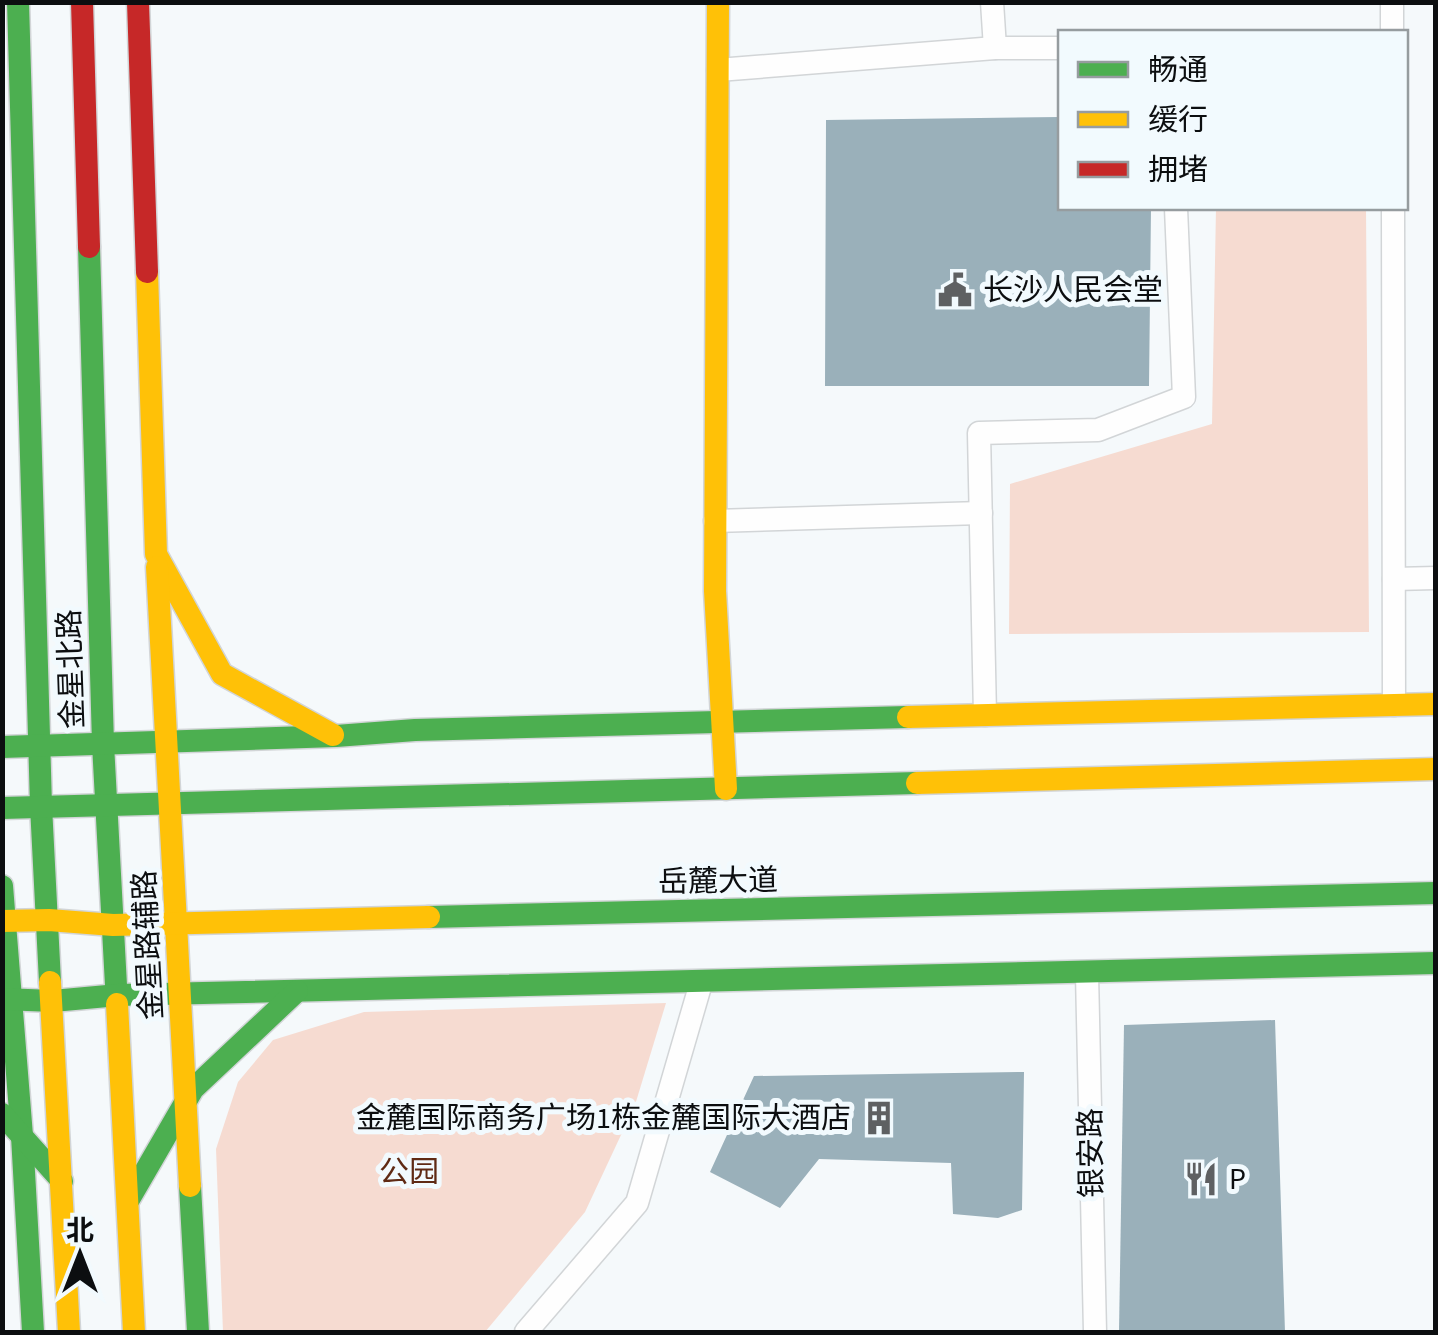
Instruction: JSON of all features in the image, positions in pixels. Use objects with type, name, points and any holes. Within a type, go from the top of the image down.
[{"type":"main road","name":"金星北路","points":[[18,2],[41,806],[69,1332]]},
{"type":"main road","name":"金星北路","points":[[82,2],[103,744],[134,1332]]},
{"type":"main road","name":"金星路辅路","points":[[138,2],[156,554],[198,1332]]},
{"type":"main road","points":[[718,2],[715,592],[726,788]]},
{"type":"main road","points":[[156,554],[222,674],[336,736]]},
{"type":"main road","points":[[2,747],[415,730],[1436,704]]},
{"type":"main road","points":[[2,808],[1436,770]]},
{"type":"main road","points":[[2,886],[6,999],[22,1136],[33,1332]]},
{"type":"main road","name":"岳麓大道","points":[[4,920],[176,924],[1436,893]]},
{"type":"main road","points":[[6,999],[53,1001],[180,994],[1436,963]]},
{"type":"main road","points":[[128,1202],[193,1089],[296,992]]},
{"type":"main road","points":[[2,1114],[62,1182]]},
{"type":"street","points":[[992,2],[995,48]]},
{"type":"street","points":[[1392,2],[1392,30]]},
{"type":"street","points":[[718,70],[995,48],[1058,48]]},
{"type":"street","points":[[984,716],[979,433],[1098,430],[1184,398],[1176,210]]},
{"type":"street","points":[[1392,210],[1394,705]]},
{"type":"street","points":[[715,522],[982,514]]},
{"type":"street","points":[[1394,579],[1436,578]]},
{"type":"street","name":"银安路","points":[[1087,974],[1096,1332]]},
{"type":"street","points":[[526,1332],[637,1203],[701,982]]},
{"type":"green space","points":[[1216,210],[1366,210],[1369,632],[1009,634],[1010,484],[1212,424]]},
{"type":"green space","name":"公园","points":[[666,1003],[635,1105],[585,1212],[485,1332],[223,1332],[216,1149],[238,1082],[273,1040],[364,1012]]},
{"type":"building","points":[[1058,117],[1058,210],[1151,210],[1149,386],[825,386],[826,120]]},
{"type":"building","name":"P","points":[[1275,1020],[1285,1332],[1119,1332],[1124,1025]]},
{"type":"building","name":"金麓国际商务广场1栋金麓国际大酒店","points":[[1024,1072],[1022,1210],[998,1218],[953,1214],[951,1163],[819,1159],[780,1208],[710,1172],[754,1076]]},
{"type":"traffic: fast","points":[[18,2],[41,806],[50,982]]},
{"type":"traffic: fast","points":[[89,247],[103,744],[117,1004]]},
{"type":"traffic: fast","points":[[2,747],[415,730],[908,717]]},
{"type":"traffic: fast","points":[[2,808],[917,783]]},
{"type":"traffic: fast","points":[[2,886],[33,1332]]},
{"type":"traffic: fast","points":[[429,917],[1436,893]]},
{"type":"traffic: fast","points":[[2,999],[53,1001],[118,995],[1436,963]]},
{"type":"traffic: fast","points":[[128,1201],[193,1089],[297,991]]},
{"type":"traffic: fast","points":[[2,1114],[62,1181]]},
{"type":"traffic: fast","points":[[190,1186],[198,1332]]},
{"type":"traffic: slow","points":[[718,2],[715,591],[726,789]]},
{"type":"traffic: slow","points":[[147,272],[156,554],[222,674],[333,735]]},
{"type":"traffic: slow","points":[[157,567],[190,1186]]},
{"type":"traffic: slow","points":[[908,717],[1436,704]]},
{"type":"traffic: slow","points":[[917,783],[1436,769]]},
{"type":"traffic: slow","points":[[2,921],[113,925],[429,917]]},
{"type":"traffic: slow","points":[[50,982],[69,1332]]},
{"type":"traffic: slow","points":[[117,1004],[134,1332]]},
{"type":"traffic: jam","points":[[82,2],[89,247]]},
{"type":"traffic: jam","points":[[138,2],[147,272]]},
{"type":"place","name":"长沙人民会堂","points":[[955,290]]},
{"type":"place","name":"金麓国际商务广场1栋金麓国际大酒店","points":[[879,1118]]},
{"type":"place","name":"P","points":[[1201,1179]]}]
